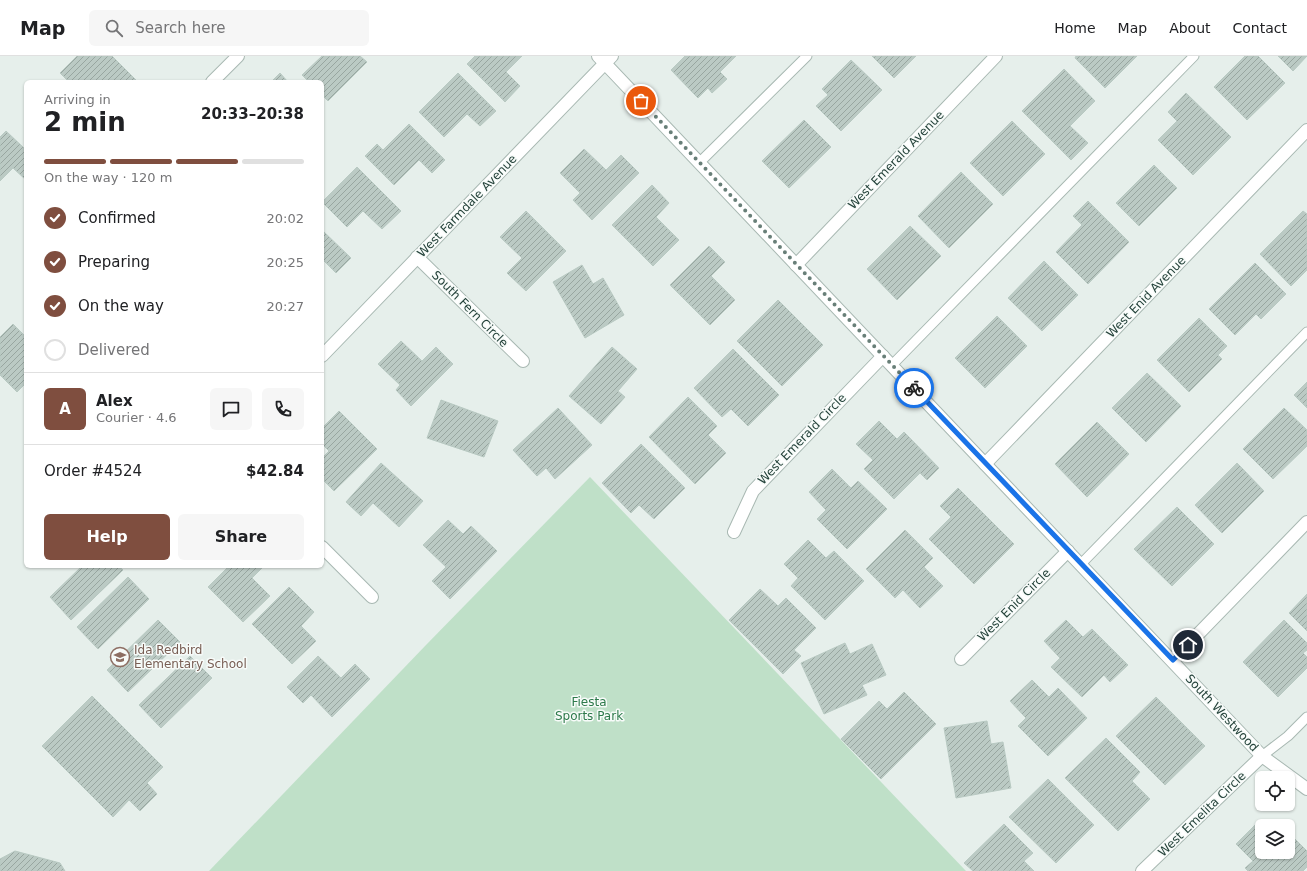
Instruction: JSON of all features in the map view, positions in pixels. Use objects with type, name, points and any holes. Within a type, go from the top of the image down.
[{"type":"street","points":[[214,80],[238,56]]},
{"type":"street","name":"West Emerald Avenue","points":[[796,265],[996,56]]},
{"type":"street","name":"South Westwood","points":[[605,59],[699,163],[1173,660],[1262,756],[1307,788]]},
{"type":"street","name":"West Farmdale Avenue","points":[[324,354],[605,59]]},
{"type":"street","name":"West Enid Avenue","points":[[985,464],[1307,130]]},
{"type":"street","name":"South Fern Circle","points":[[417,257],[523,361]]},
{"type":"street","name":"West Emerald Circle","points":[[734,532],[753,491],[883,356]]},
{"type":"street","points":[[1173,660],[1307,522]]},
{"type":"street","points":[[324,549],[372,597]]},
{"type":"street","name":"West Enid Circle","points":[[960,658],[1068,551]]},
{"type":"street","name":"West Emelita Circle","points":[[1142,871],[1262,756]]},
{"type":"lane","points":[[699,163],[807,56]]},
{"type":"lane","points":[[892,365],[1194,56]]},
{"type":"lane","points":[[1081,564],[1307,332]]},
{"type":"lane","points":[[1262,756],[1288,736],[1307,717]]},
{"type":"green space","name":"Fiesta Sports Park","points":[[590,477],[966,871],[209,871],[426,645]]},
{"type":"building","points":[[77,56],[112,56],[136,80],[67,80],[60,73]]},
{"type":"building","points":[[322,56],[360,56],[367,62],[328,101],[324,97],[324,80],[307,80],[302,75]]},
{"type":"building","points":[[475,56],[522,56],[506,72],[520,86],[505,102],[467,64]]},
{"type":"building","points":[[685,56],[736,56],[720,72],[727,79],[712,93],[708,88],[698,98],[671,70]]},
{"type":"building","points":[[872,56],[916,56],[894,78]]},
{"type":"building","points":[[1076,56],[1137,56],[1105,88],[1075,58]]},
{"type":"building","points":[[1245,56],[1258,56],[1285,83],[1247,120],[1214,87]]},
{"type":"building","points":[[1278,56],[1307,56],[1293,71]]},
{"type":"building","points":[[851,60],[882,90],[841,131],[816,106],[828,95],[822,89]]},
{"type":"building","points":[[1064,69],[1095,101],[1070,126],[1088,143],[1071,160],[1022,111]]},
{"type":"building","points":[[280,73],[286,80],[273,80]]},
{"type":"building","points":[[458,73],[496,111],[480,126],[467,114],[444,137],[419,112]]},
{"type":"building","points":[[1186,93],[1231,137],[1193,175],[1158,140],[1177,121],[1168,112]]},
{"type":"building","points":[[804,120],[831,147],[789,188],[762,161]]},
{"type":"building","points":[[1012,121],[1045,154],[1003,196],[970,163]]},
{"type":"building","points":[[409,124],[445,160],[432,173],[419,160],[394,185],[365,156],[377,144],[383,150]]},
{"type":"building","points":[[6,131],[24,148],[24,178],[13,168],[0,181],[0,137]]},
{"type":"building","points":[[584,149],[606,170],[621,155],[639,173],[592,220],[573,200],[580,193],[560,173]]},
{"type":"building","points":[[1154,165],[1177,188],[1139,226],[1116,203]]},
{"type":"building","points":[[357,167],[401,211],[382,229],[363,211],[347,227],[324,204],[324,200]]},
{"type":"building","points":[[961,172],[993,204],[949,248],[918,216]]},
{"type":"building","points":[[652,185],[669,203],[656,217],[679,240],[653,266],[612,225]]},
{"type":"building","points":[[1088,201],[1129,242],[1088,284],[1056,252],[1082,225],[1073,216]]},
{"type":"building","points":[[526,211],[566,251],[526,291],[507,273],[522,258],[500,237]]},
{"type":"building","points":[[1303,211],[1307,214],[1307,270],[1291,286],[1260,254]]},
{"type":"building","points":[[910,226],[941,256],[897,300],[867,269]]},
{"type":"building","points":[[324,232],[351,258],[336,273],[324,261]]},
{"type":"building","points":[[709,246],[725,262],[711,276],[735,300],[710,325],[670,285]]},
{"type":"building","points":[[1044,261],[1078,295],[1042,331],[1008,298]]},
{"type":"building","points":[[1255,263],[1286,294],[1261,319],[1256,314],[1235,335],[1209,309]]},
{"type":"building","points":[[582,265],[593,284],[603,278],[624,315],[585,338],[553,282]]},
{"type":"building","points":[[778,300],[823,345],[782,386],[737,341]]},
{"type":"building","points":[[997,316],[1027,346],[985,388],[955,358]]},
{"type":"building","points":[[1199,318],[1227,346],[1218,355],[1222,359],[1189,392],[1157,360]]},
{"type":"building","points":[[13,324],[24,335],[24,385],[17,392],[0,375],[0,337]]},
{"type":"building","points":[[401,341],[422,361],[436,347],[453,364],[411,406],[396,390],[400,385],[378,364]]},
{"type":"building","points":[[612,347],[637,369],[618,391],[625,397],[601,424],[569,396]]},
{"type":"building","points":[[733,349],[779,395],[748,426],[731,409],[722,417],[694,388]]},
{"type":"building","points":[[1147,373],[1181,406],[1146,442],[1112,408]]},
{"type":"building","points":[[1307,382],[1307,408],[1294,395]]},
{"type":"building","points":[[688,397],[717,426],[708,435],[726,453],[695,484],[649,437]]},
{"type":"building","points":[[441,400],[498,421],[484,457],[427,438]]},
{"type":"building","points":[[558,408],[592,445],[555,479],[546,468],[537,476],[513,450]]},
{"type":"building","points":[[1284,408],[1307,430],[1307,446],[1273,479],[1243,449]]},
{"type":"building","points":[[339,411],[377,449],[334,491],[324,481],[324,456],[329,451],[324,446],[324,426]]},
{"type":"building","points":[[879,421],[897,439],[904,432],[939,468],[927,480],[920,473],[894,499],[864,469],[873,460],[856,444]]},
{"type":"building","points":[[1097,422],[1129,454],[1087,497],[1055,464]]},
{"type":"building","points":[[641,444],[685,488],[654,519],[639,505],[631,513],[602,483]]},
{"type":"building","points":[[381,463],[423,501],[399,527],[373,503],[361,516],[346,502]]},
{"type":"building","points":[[1237,463],[1264,491],[1222,533],[1195,505]]},
{"type":"building","points":[[832,469],[851,488],[858,481],[887,509],[847,549],[817,519],[826,510],[809,492]]},
{"type":"building","points":[[958,488],[1014,544],[974,584],[929,539],[951,517],[940,506]]},
{"type":"building","points":[[1177,507],[1214,544],[1172,586],[1134,549]]},
{"type":"building","points":[[448,520],[463,534],[471,526],[497,551],[450,599],[432,581],[446,567],[423,545]]},
{"type":"building","points":[[905,530],[933,558],[924,567],[943,586],[920,608],[903,590],[895,598],[866,569]]},
{"type":"building","points":[[808,540],[826,558],[834,551],[864,581],[825,620],[791,586],[798,578],[784,564]]},
{"type":"building","points":[[80,568],[120,568],[123,570],[71,620],[50,597]]},
{"type":"building","points":[[227,568],[262,568],[252,578],[270,596],[243,622],[208,587]]},
{"type":"building","points":[[128,577],[149,599],[98,649],[77,627]]},
{"type":"building","points":[[289,587],[314,612],[301,626],[316,641],[292,664],[252,624]]},
{"type":"building","points":[[760,589],[778,606],[786,598],[816,628],[794,650],[801,656],[783,674],[729,620]]},
{"type":"building","points":[[1307,594],[1307,631],[1289,613]]},
{"type":"building","points":[[158,620],[180,642],[128,692],[107,670]]},
{"type":"building","points":[[1066,620],[1083,637],[1092,629],[1128,665],[1110,682],[1104,675],[1082,697],[1051,667],[1060,658],[1044,641]]},
{"type":"building","points":[[1284,620],[1307,643],[1307,650],[1303,653],[1307,657],[1307,668],[1278,697],[1243,662]]},
{"type":"building","points":[[845,643],[850,654],[872,644],[886,675],[862,685],[867,695],[824,714],[801,663]]},
{"type":"building","points":[[190,656],[212,678],[161,728],[139,705]]},
{"type":"building","points":[[318,656],[341,678],[355,664],[370,679],[332,717],[311,695],[303,703],[287,687]]},
{"type":"building","points":[[1032,680],[1049,697],[1058,688],[1087,718],[1048,756],[1018,726],[1026,718],[1010,701]]},
{"type":"building","points":[[904,692],[936,724],[881,779],[841,739],[879,701],[887,709]]},
{"type":"building","points":[[92,696],[163,767],[147,783],[157,794],[140,811],[129,800],[113,817],[42,746]]},
{"type":"building","points":[[1156,697],[1205,746],[1165,785],[1116,736]]},
{"type":"building","points":[[987,721],[991,744],[1003,742],[1011,788],[956,798],[944,728]]},
{"type":"building","points":[[1106,738],[1140,772],[1132,781],[1150,799],[1118,831],[1065,778]]},
{"type":"building","points":[[1048,779],[1094,825],[1056,863],[1009,817]]},
{"type":"building","points":[[1004,824],[1033,853],[1024,861],[1034,871],[973,871],[964,863]]},
{"type":"building","points":[[1255,825],[1255,859],[1295,859],[1295,839],[1307,851],[1307,867],[1303,871],[1248,871],[1245,868],[1253,861],[1236,844]]},
{"type":"building","points":[[15,851],[60,863],[65,871],[0,871],[0,859]]},
{"type":"way so far","points":[[641,101],[914,388]]},
{"type":"place","name":"Ida Redbird Elementary School","points":[[120,657]]},
{"type":"route","points":[[914,388],[1173,660],[1188,645]]}]
